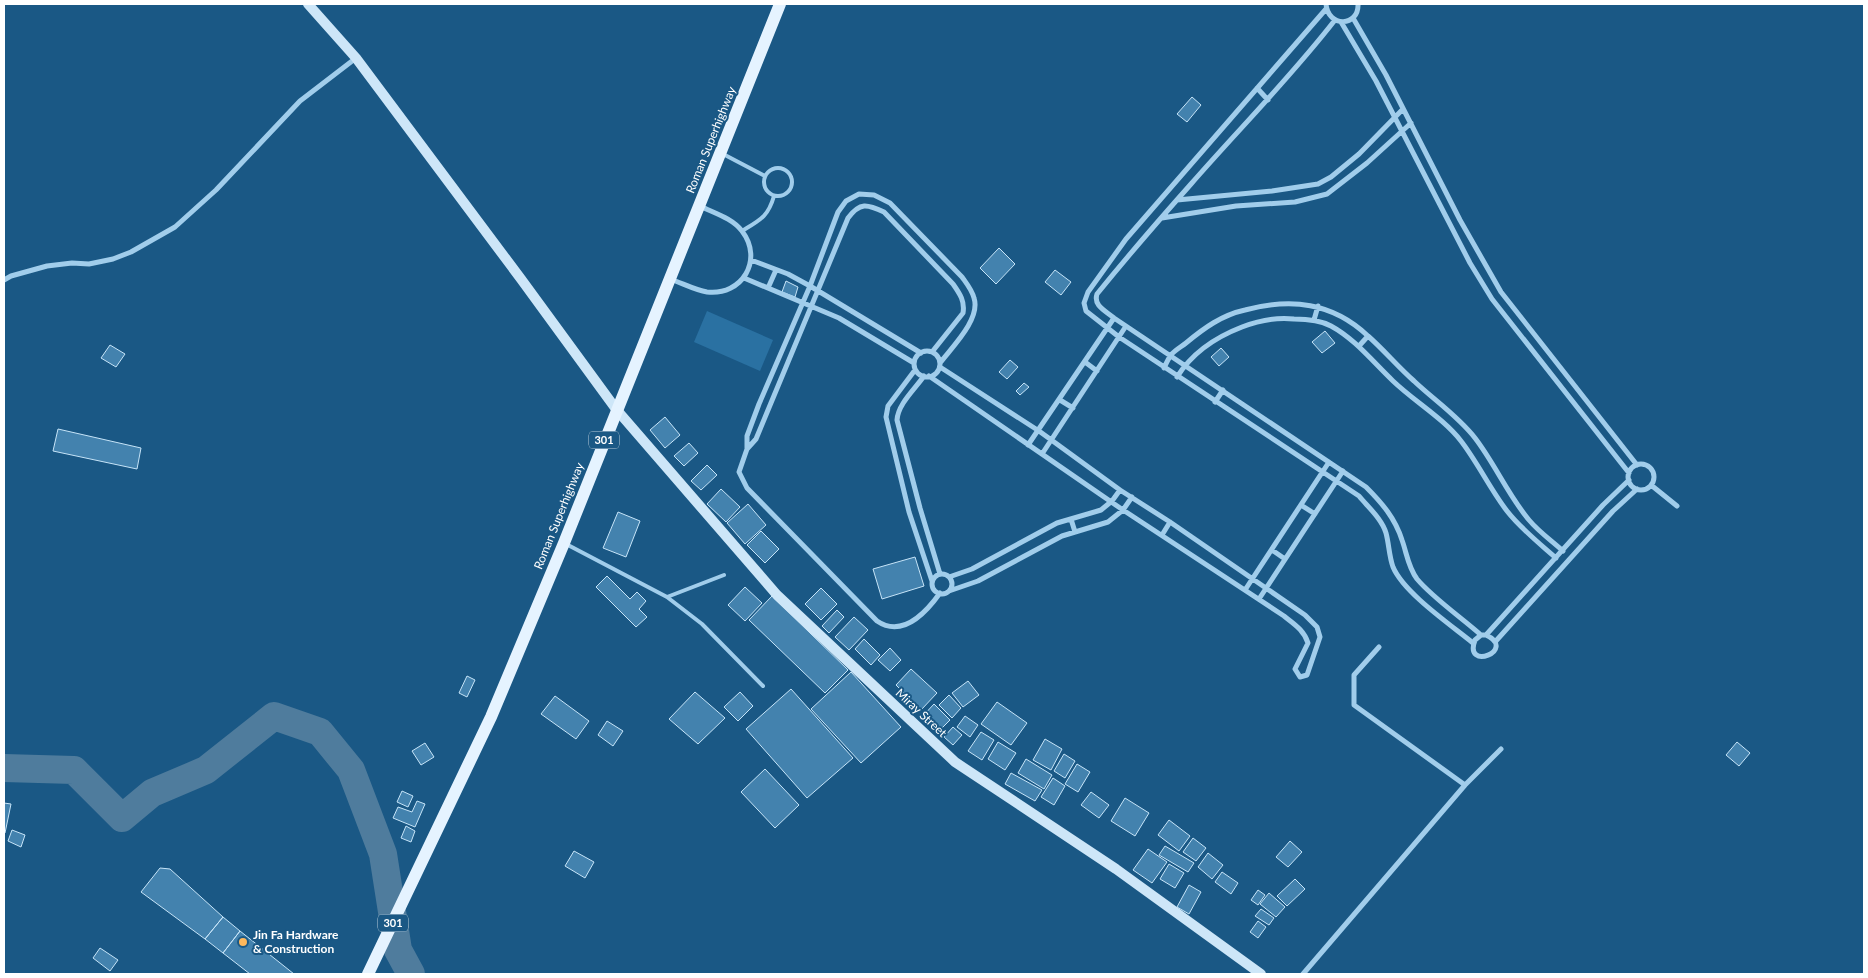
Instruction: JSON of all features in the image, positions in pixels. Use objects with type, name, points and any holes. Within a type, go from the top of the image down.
[{"type":"main road","name":"Roman Superhighway","points":[[368,974],[491,717],[564,543],[616,409],[700,206],[780,4]]},
{"type":"street","name":"Miray Street","points":[[308,4],[356,58],[616,409],[777,595],[955,762],[1116,869],[1261,974]]},
{"type":"street","points":[[1358,4],[1357,13],[1353,18],[1338,21],[1176,200],[1135,247],[1095,299],[1097,304],[1114,318],[1366,487],[1382,503],[1393,518],[1402,540],[1408,564],[1418,580],[1452,611],[1495,642]]},
{"type":"street","points":[[1353,18],[1447,194],[1502,292],[1578,392],[1638,465],[1652,470],[1654,475],[1651,486],[1646,489],[1637,489],[1630,484],[1629,473],[1492,299],[1470,263],[1376,81],[1338,21],[1330,16],[1326,7],[1126,239],[1088,292],[1084,303],[1086,311],[1118,337],[1177,377],[1359,496],[1385,530],[1393,567],[1408,588],[1473,643],[1475,653],[1479,656],[1484,657],[1493,652],[1495,642],[1535,596],[1613,511],[1637,489]]},
{"type":"street","points":[[4,280],[11,276],[46,266],[89,264],[113,259],[131,252],[175,227],[216,190],[300,101],[356,58]]},
{"type":"street","points":[[1257,88],[1268,100]]},
{"type":"street","points":[[1176,200],[1272,191],[1318,184],[1331,177],[1359,154],[1403,109]]},
{"type":"street","points":[[1161,218],[1236,206],[1295,202],[1327,194],[1410,123]]},
{"type":"street","points":[[1331,177],[1337,187]]},
{"type":"street","points":[[1272,191],[1273,203]]},
{"type":"street","points":[[940,574],[920,508],[897,420],[898,414],[927,376],[937,372],[974,317],[976,307],[974,298],[962,277],[890,203],[874,195],[859,194],[846,201],[838,212],[810,286],[759,404],[747,436],[747,449],[739,472],[747,488],[885,626],[892,628],[908,624],[926,610],[940,593]]},
{"type":"street","points":[[1235,194],[1236,206]]},
{"type":"street","points":[[1437,200],[1447,194]]},
{"type":"street","points":[[872,206],[874,195]]},
{"type":"street","points":[[1161,199],[1171,207]]},
{"type":"street","points":[[670,279],[707,292],[731,290],[744,278],[751,260],[749,244],[742,231],[731,220],[700,206]]},
{"type":"street","points":[[747,449],[756,439],[848,218],[854,210],[862,206],[872,206],[884,212],[953,284],[963,301],[963,313],[932,352]]},
{"type":"street","points":[[913,243],[921,234]]},
{"type":"street","points":[[829,236],[839,241]]},
{"type":"street","points":[[1126,239],[1135,247]]},
{"type":"street","points":[[751,260],[810,286],[921,353]]},
{"type":"street","points":[[768,288],[776,270]]},
{"type":"street","points":[[744,278],[812,306],[853,326],[914,363]]},
{"type":"street","points":[[1088,292],[1097,294]]},
{"type":"street","points":[[1492,299],[1502,292]]},
{"type":"street","points":[[963,301],[974,298]]},
{"type":"street","points":[[1280,304],[1280,318]]},
{"type":"street","points":[[1164,368],[1171,355],[1199,332],[1219,319],[1253,308],[1280,304],[1318,306],[1353,323],[1468,430],[1491,461],[1505,486],[1530,522],[1563,551]]},
{"type":"street","points":[[1314,320],[1318,306]]},
{"type":"street","points":[[1028,445],[1114,318]]},
{"type":"street","points":[[1177,377],[1185,365],[1212,342],[1227,333],[1256,322],[1280,318],[1314,320],[1330,325],[1359,346],[1387,375],[1440,420],[1460,440],[1490,487],[1522,529],[1556,558]]},
{"type":"street","points":[[1042,454],[1126,326]]},
{"type":"street","points":[[1359,346],[1368,336]]},
{"type":"street","points":[[1532,352],[1542,344]]},
{"type":"street","points":[[915,370],[927,376],[1123,510],[1259,599],[1302,630],[1308,643],[1295,669],[1300,677],[1307,675],[1320,637],[1317,627],[1305,614],[1267,587],[1170,522],[1132,497],[1120,490],[1039,431],[940,365],[937,356],[932,352],[927,351],[917,356],[914,363],[915,370],[888,406],[886,418],[909,512],[932,586],[935,591],[940,593],[945,593],[978,581],[1046,543],[1108,522],[1123,510],[1132,497]]},
{"type":"street","points":[[778,358],[788,362]]},
{"type":"street","points":[[1085,362],[1097,371]]},
{"type":"street","points":[[1215,402],[1223,390]]},
{"type":"street","points":[[1416,401],[1424,390]]},
{"type":"street","points":[[1569,399],[1578,392]]},
{"type":"street","points":[[1060,400],[1073,408]]},
{"type":"street","points":[[759,404],[768,408]]},
{"type":"street","points":[[888,406],[898,414]]},
{"type":"street","points":[[1460,440],[1468,430]]},
{"type":"street","points":[[1609,448],[1618,440]]},
{"type":"street","points":[[893,444],[903,441]]},
{"type":"street","points":[[1245,590],[1329,462]]},
{"type":"street","points":[[1629,473],[1638,465]]},
{"type":"street","points":[[1259,599],[1343,471]]},
{"type":"street","points":[[1473,643],[1528,588],[1603,505],[1629,480]]},
{"type":"street","points":[[1651,486],[1677,506]]},
{"type":"street","points":[[932,581],[940,574],[949,576],[972,569],[1040,531],[1101,510],[1112,502],[1120,490]]},
{"type":"street","points":[[1301,505],[1315,514]]},
{"type":"street","points":[[909,512],[920,508]]},
{"type":"street","points":[[1071,519],[1075,532]]},
{"type":"street","points":[[1162,535],[1170,522]]},
{"type":"street","points":[[1522,529],[1530,522]]},
{"type":"street","points":[[1385,530],[1396,525]]},
{"type":"street","points":[[1272,550],[1285,559]]},
{"type":"street","points":[[949,576],[952,586],[949,591]]},
{"type":"street","points":[[1408,588],[1418,580]]},
{"type":"street","points":[[1528,588],[1535,596]]},
{"type":"street","points":[[1444,620],[1452,611]]},
{"type":"street","points":[[1379,647],[1354,675],[1354,705],[1464,785]]},
{"type":"street","points":[[1303,974],[1464,785],[1501,749]]},
{"type":"lane","points":[[720,153],[765,176]]},
{"type":"lane","points":[[778,167],[788,170],[793,180],[790,190],[780,196],[774,196],[765,188],[765,176],[768,171],[778,167]]},
{"type":"lane","points":[[742,231],[763,219],[770,210],[774,196]]},
{"type":"lane","points":[[564,543],[667,597],[702,624],[763,686]]},
{"type":"lane","points":[[667,597],[724,575]]},
{"type":"shaded area","points":[[707,311],[773,340],[760,371],[694,342]]},
{"type":"building","points":[[1192,97],[1201,105],[1187,122],[1177,114]]},
{"type":"building","points":[[999,248],[1015,264],[996,284],[980,268]]},
{"type":"building","points":[[1055,270],[1071,282],[1061,295],[1045,282]]},
{"type":"building","points":[[786,281],[798,287],[795,297],[782,292]]},
{"type":"building","points":[[1325,331],[1335,343],[1322,353],[1312,342]]},
{"type":"building","points":[[110,345],[125,354],[116,367],[101,358]]},
{"type":"building","points":[[1221,348],[1229,357],[1219,366],[1211,357]]},
{"type":"building","points":[[1010,360],[1018,367],[1007,379],[999,372]]},
{"type":"building","points":[[1024,383],[1029,387],[1020,395],[1016,391]]},
{"type":"building","points":[[665,417],[680,435],[665,448],[650,430]]},
{"type":"building","points":[[58,429],[141,448],[137,469],[53,451]]},
{"type":"building","points":[[689,443],[698,453],[684,466],[674,456]]},
{"type":"building","points":[[707,465],[717,475],[701,490],[691,481]]},
{"type":"building","points":[[721,489],[740,507],[726,522],[707,504]]},
{"type":"building","points":[[748,504],[766,525],[745,544],[727,523]]},
{"type":"building","points":[[618,512],[640,521],[626,557],[603,548]]},
{"type":"building","points":[[761,531],[779,549],[765,563],[747,545]]},
{"type":"building","points":[[915,557],[924,586],[882,599],[873,569]]},
{"type":"building","points":[[607,576],[630,599],[637,592],[646,601],[639,609],[647,617],[636,627],[596,587]]},
{"type":"building","points":[[745,587],[762,603],[745,621],[728,605]]},
{"type":"building","points":[[821,588],[837,604],[821,620],[805,604]]},
{"type":"building","points":[[772,596],[848,670],[825,693],[749,620]]},
{"type":"building","points":[[837,610],[844,617],[829,633],[822,626]]},
{"type":"building","points":[[854,617],[868,630],[849,650],[835,637]]},
{"type":"building","points":[[864,639],[880,655],[871,665],[855,649]]},
{"type":"building","points":[[890,648],[901,660],[890,671],[878,660]]},
{"type":"building","points":[[911,669],[937,693],[921,710],[896,685]]},
{"type":"building","points":[[851,672],[901,727],[861,763],[811,709]]},
{"type":"building","points":[[467,676],[475,680],[467,697],[459,693]]},
{"type":"building","points":[[968,681],[979,695],[963,707],[952,693]]},
{"type":"building","points":[[791,689],[853,758],[807,798],[746,729]]},
{"type":"building","points":[[695,692],[725,718],[698,744],[669,719]]},
{"type":"building","points":[[740,692],[753,706],[738,721],[724,707]]},
{"type":"building","points":[[949,695],[961,708],[952,718],[939,705]]},
{"type":"building","points":[[555,696],[589,721],[576,739],[541,714]]},
{"type":"building","points":[[997,702],[1027,723],[1011,745],[981,724]]},
{"type":"building","points":[[934,704],[950,720],[937,733],[921,718]]},
{"type":"building","points":[[965,716],[978,725],[970,737],[957,727]]},
{"type":"building","points":[[607,721],[623,731],[613,746],[598,735]]},
{"type":"building","points":[[953,727],[962,735],[953,745],[944,737]]},
{"type":"building","points":[[981,732],[994,740],[982,760],[968,751]]},
{"type":"building","points":[[1045,739],[1062,749],[1051,770],[1033,760]]},
{"type":"building","points":[[998,742],[1016,753],[1005,770],[988,759]]},
{"type":"building","points":[[1737,742],[1750,753],[1739,766],[1726,755]]},
{"type":"building","points":[[425,743],[434,757],[421,765],[412,751]]},
{"type":"building","points":[[1064,754],[1075,761],[1065,778],[1054,771]]},
{"type":"building","points":[[1026,759],[1052,775],[1044,789],[1018,773]]},
{"type":"building","points":[[1077,764],[1090,772],[1078,792],[1065,784]]},
{"type":"building","points":[[765,769],[799,805],[775,828],[741,792]]},
{"type":"building","points":[[1011,773],[1042,790],[1035,801],[1005,784]]},
{"type":"building","points":[[1053,778],[1065,786],[1054,805],[1041,797]]},
{"type":"building","points":[[402,791],[413,796],[408,807],[397,802]]},
{"type":"building","points":[[1091,792],[1109,805],[1099,818],[1081,805]]},
{"type":"building","points":[[1125,798],[1149,813],[1135,836],[1111,821]]},
{"type":"building","points":[[417,801],[425,804],[415,827],[393,818],[398,807],[412,812]]},
{"type":"building","points":[[4,803],[11,804],[5,833],[4,833]]},
{"type":"building","points":[[1169,820],[1190,836],[1179,851],[1158,835]]},
{"type":"building","points":[[406,826],[415,831],[411,842],[401,838]]},
{"type":"building","points":[[12,830],[25,835],[21,847],[8,841]]},
{"type":"building","points":[[1193,838],[1206,848],[1196,861],[1183,852]]},
{"type":"building","points":[[1290,841],[1302,852],[1288,867],[1276,857]]},
{"type":"building","points":[[1165,846],[1194,863],[1188,872],[1159,855]]},
{"type":"building","points":[[1148,849],[1167,862],[1152,883],[1133,870]]},
{"type":"building","points":[[574,851],[594,862],[585,878],[565,866]]},
{"type":"building","points":[[1208,853],[1223,865],[1212,879],[1198,867]]},
{"type":"building","points":[[1169,864],[1184,873],[1175,888],[1160,879]]},
{"type":"building","points":[[160,868],[170,869],[223,917],[205,939],[141,892]]},
{"type":"building","points":[[1222,872],[1238,883],[1231,894],[1215,882]]},
{"type":"building","points":[[1295,879],[1305,889],[1287,906],[1277,896]]},
{"type":"building","points":[[1189,885],[1201,892],[1189,914],[1177,907]]},
{"type":"building","points":[[1258,890],[1265,895],[1258,905],[1251,900]]},
{"type":"building","points":[[1269,893],[1285,907],[1276,917],[1260,904]]},
{"type":"building","points":[[1261,909],[1274,918],[1269,925],[1255,916]]},
{"type":"building","points":[[223,917],[240,931],[223,953],[205,939]]},
{"type":"building","points":[[1258,921],[1266,927],[1258,938],[1250,932]]},
{"type":"building","name":"Jin Fa Hardware & Construction","points":[[240,931],[294,974],[250,974],[223,953]]},
{"type":"building","points":[[100,948],[118,960],[110,971],[93,958]]},
{"type":"waterway","points":[[4,768],[74,770],[122,818],[152,793],[206,770],[274,716],[320,732],[351,770],[383,854],[398,950],[411,974]]},
{"type":"place","name":"Jin Fa Hardware & Construction","points":[[243,942]]}]
